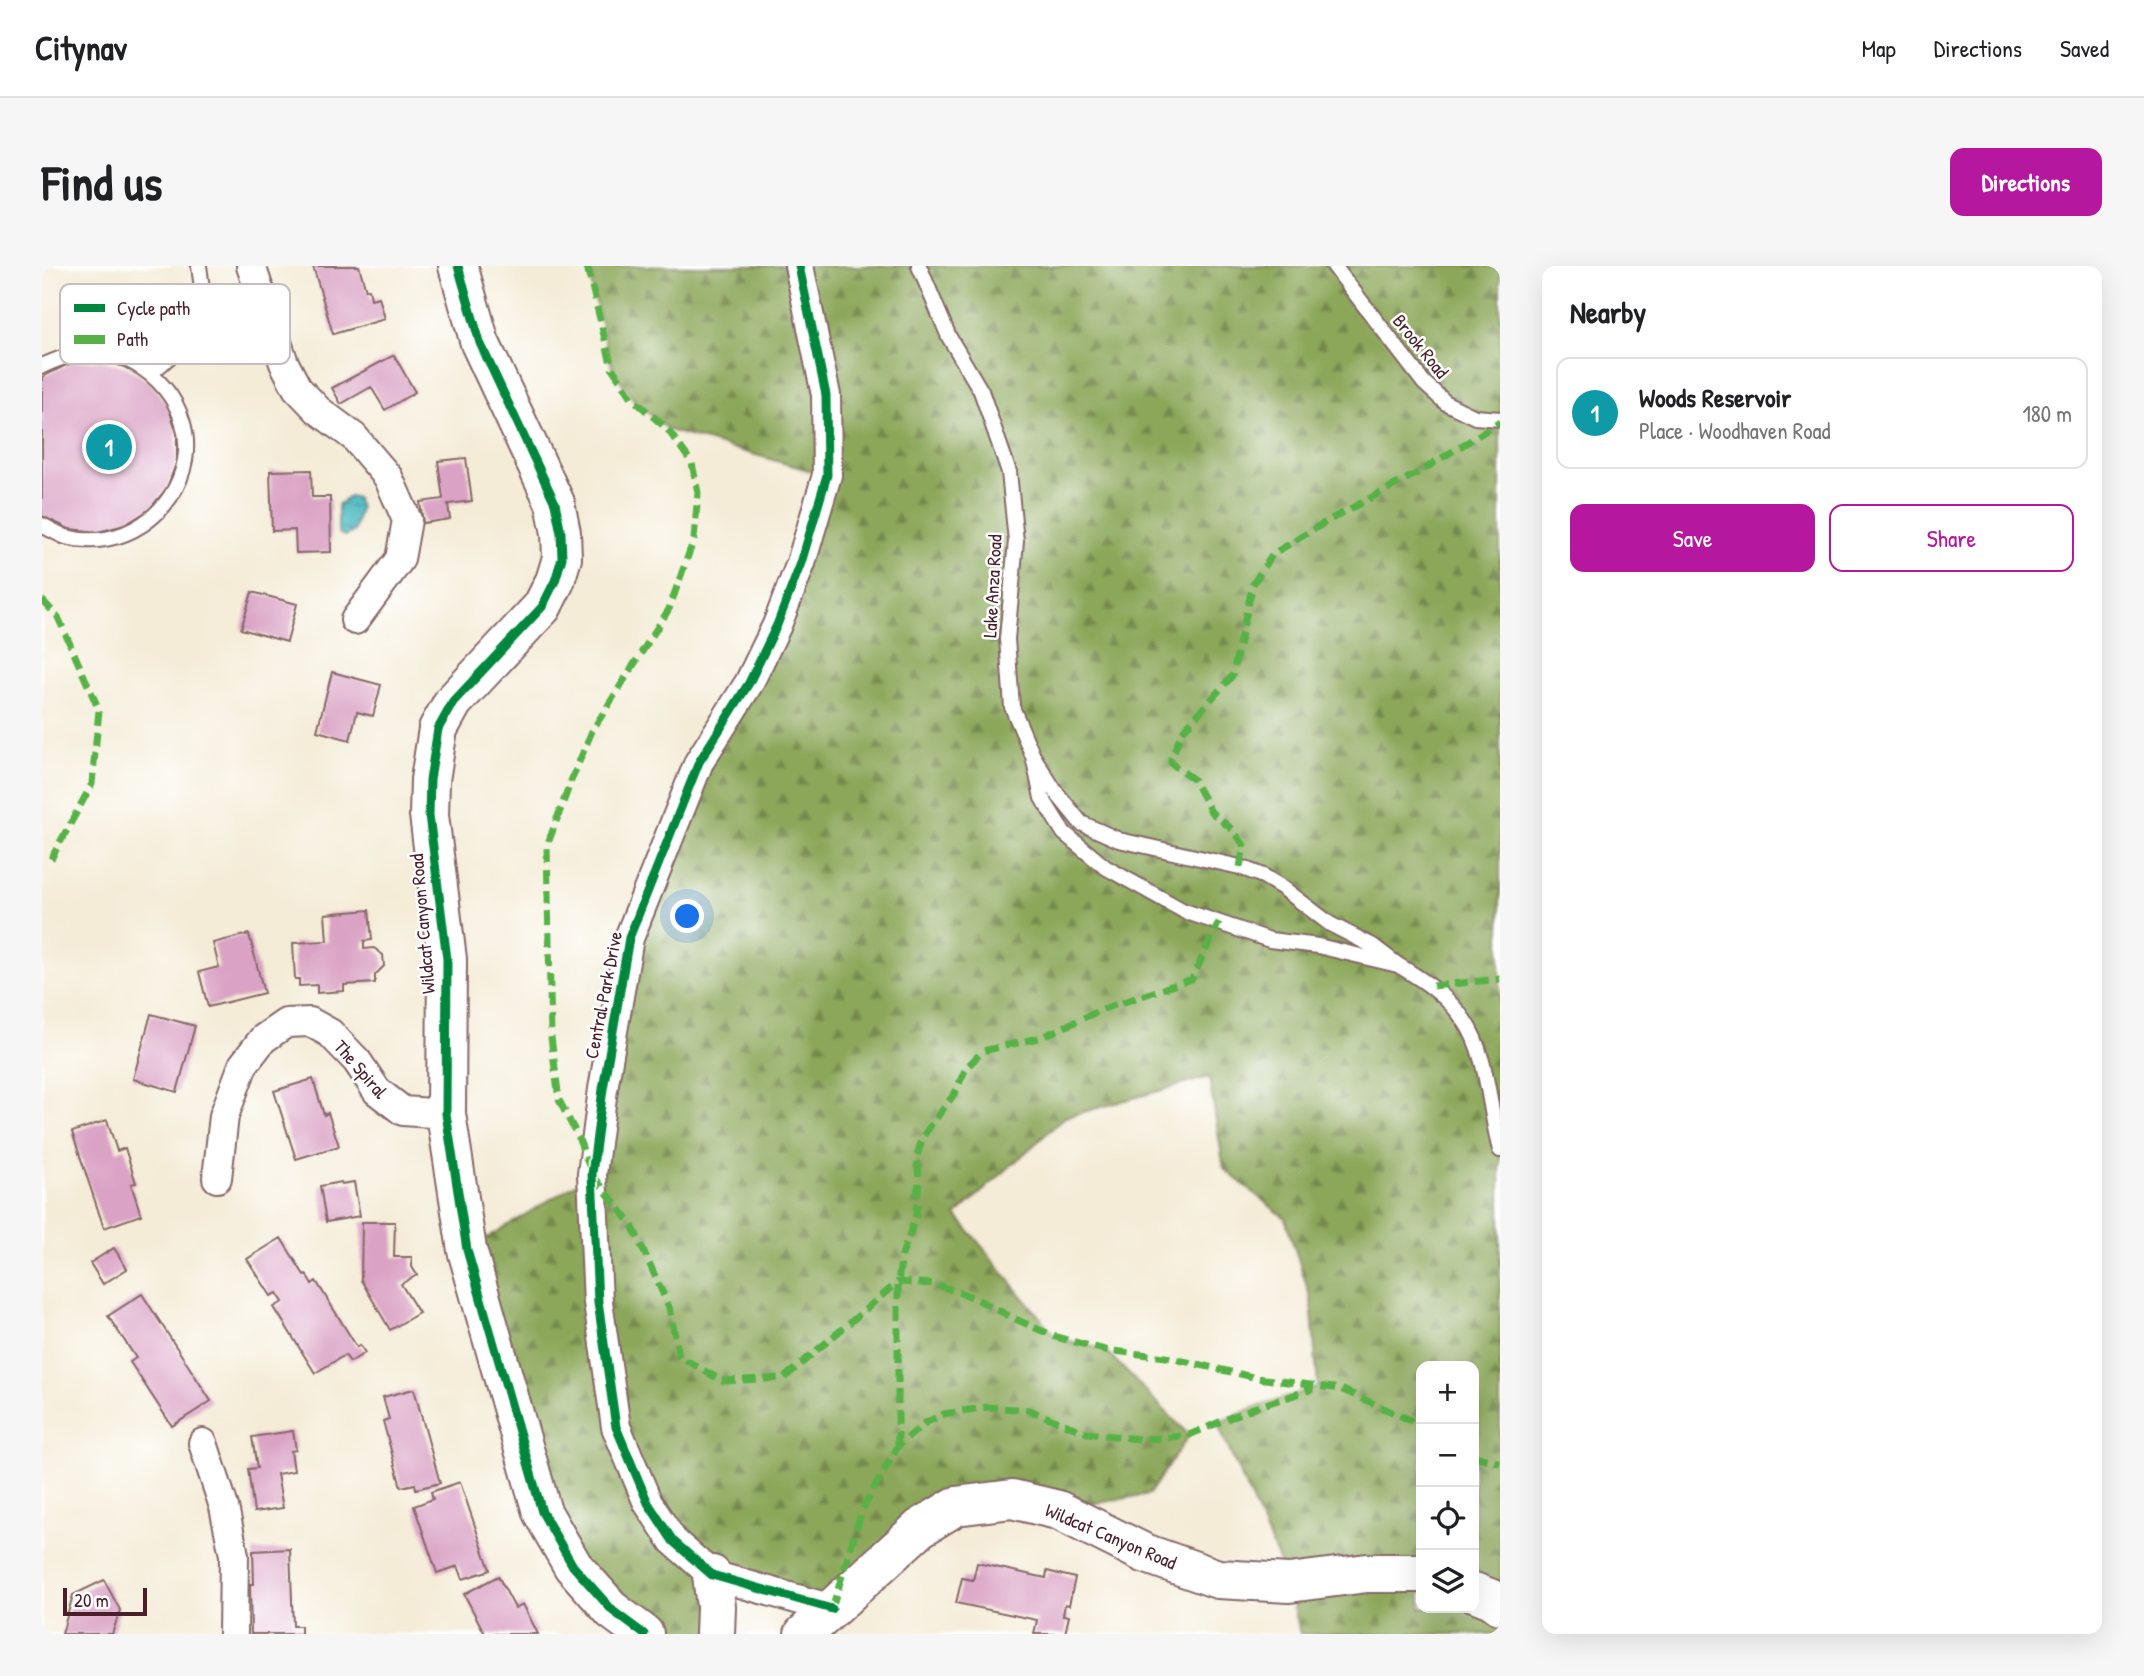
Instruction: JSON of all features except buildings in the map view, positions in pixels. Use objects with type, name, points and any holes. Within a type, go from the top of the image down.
[{"type":"street","points":[[251,266],[257,284]]},
{"type":"street","name":"Wildcat Canyon Road","points":[[458,266],[480,343],[555,503],[561,533],[562,558],[555,582],[542,607],[453,702],[438,729],[430,780],[429,815],[447,959],[446,1114],[467,1250],[542,1512],[573,1566],[613,1611],[644,1634]]},
{"type":"street","name":"Central Park Drive","points":[[799,266],[826,395],[827,475],[801,563],[777,625],[749,683],[699,762],[629,938],[603,1089],[593,1174],[598,1302],[616,1427],[648,1503],[673,1541],[712,1575],[832,1609]]},
{"type":"street","points":[[285,364],[298,388],[318,410],[354,437],[388,477],[407,520],[400,559],[355,620]]},
{"type":"street","name":"The Spiral","points":[[218,1178],[224,1116],[243,1065],[263,1039],[286,1023],[310,1022],[330,1033],[357,1061],[377,1091],[403,1111],[446,1114]]},
{"type":"street","points":[[203,1443],[225,1507],[234,1555],[233,1634]]},
{"type":"street","name":"Wildcat Canyon Road","points":[[804,1634],[920,1528],[956,1506],[1012,1500],[1058,1510],[1144,1553],[1218,1579],[1289,1583],[1367,1573],[1416,1573]]},
{"type":"street","points":[[712,1575],[716,1607],[715,1634]]},
{"type":"street","points":[[1479,1594],[1500,1605]]},
{"type":"lane","points":[[199,266],[201,284]]},
{"type":"lane","name":"Lake Anza Road","points":[[919,266],[949,337],[981,391],[1009,472],[1016,541],[1007,639],[1012,707],[1033,756],[1055,791],[1081,822],[1119,840],[1240,867],[1263,876],[1330,924],[1373,946],[1433,986],[1465,1020],[1480,1053],[1500,1150]]},
{"type":"lane","name":"Brook Road","points":[[1334,266],[1424,383],[1446,404],[1475,417],[1500,419]]},
{"type":"lane","points":[[42,366],[60,358]]},
{"type":"lane","points":[[42,525],[66,537],[98,540],[129,533],[156,515],[176,489],[186,459],[184,427],[173,397],[151,373],[136,364]]},
{"type":"lane","points":[[151,373],[161,364]]},
{"type":"lane","name":"Lake Anza Road","points":[[1033,756],[1042,798],[1064,833],[1105,867],[1184,911],[1270,940],[1318,946],[1398,965]]},
{"type":"green space","points":[[587,266],[1500,266],[1500,1634],[1300,1634],[1289,1583],[1217,1423],[1318,1387],[1311,1299],[1285,1218],[1224,1169],[1209,1077],[1065,1117],[956,1215],[1056,1337],[1105,1350],[1189,1435],[1149,1494],[1058,1510],[956,1506],[832,1609],[713,1575],[715,1634],[644,1634],[573,1566],[467,1250],[592,1174],[629,938],[749,683],[826,475],[668,430],[633,399],[612,368]]},
{"type":"water","points":[[350,496],[356,498],[360,508],[354,531],[346,536],[338,531],[338,505]]},
{"type":"marked path","points":[[587,266],[612,368],[633,399],[668,430],[692,463],[698,493],[694,539],[669,609],[592,731],[547,846],[551,1037],[559,1100],[578,1137],[592,1174],[632,1225],[669,1307],[679,1356],[722,1381],[784,1378],[898,1282],[935,1284],[975,1298],[1056,1337],[1105,1350],[1166,1357],[1257,1378],[1341,1389],[1416,1424]]},
{"type":"marked path","points":[[1240,867],[1244,845],[1233,830],[1211,812],[1193,779],[1171,763],[1171,758],[1182,732],[1232,676],[1253,584],[1273,554],[1329,520],[1416,474],[1500,422]]},
{"type":"marked path","points":[[42,600],[58,617],[99,710],[92,784],[51,859]]},
{"type":"marked path","points":[[898,1446],[898,1282],[902,1255],[916,1216],[919,1179],[917,1156],[923,1136],[955,1093],[966,1068],[983,1051],[1042,1037],[1103,1009],[1192,979],[1219,922]]},
{"type":"marked path","points":[[1433,986],[1500,979]]},
{"type":"marked path","points":[[832,1609],[862,1510],[898,1446],[925,1423],[944,1414],[988,1407],[1029,1410],[1087,1433],[1139,1439],[1164,1438],[1189,1435],[1253,1408],[1313,1389]]},
{"type":"marked path","points":[[1479,1457],[1500,1463]]},
{"type":"cycle path","points":[[458,266],[480,343],[555,503],[561,533],[562,558],[555,581],[542,607],[453,702],[438,729],[430,780],[429,815],[447,959],[446,1114],[467,1250],[542,1512],[573,1566],[613,1611],[644,1634]]},
{"type":"cycle path","points":[[799,266],[826,395],[827,475],[801,563],[777,625],[749,683],[699,762],[629,938],[603,1089],[592,1174],[598,1302],[616,1427],[648,1503],[673,1541],[712,1575],[832,1609]]},
{"type":"place","name":"Woods Reservoir","points":[[109,447]]}]
